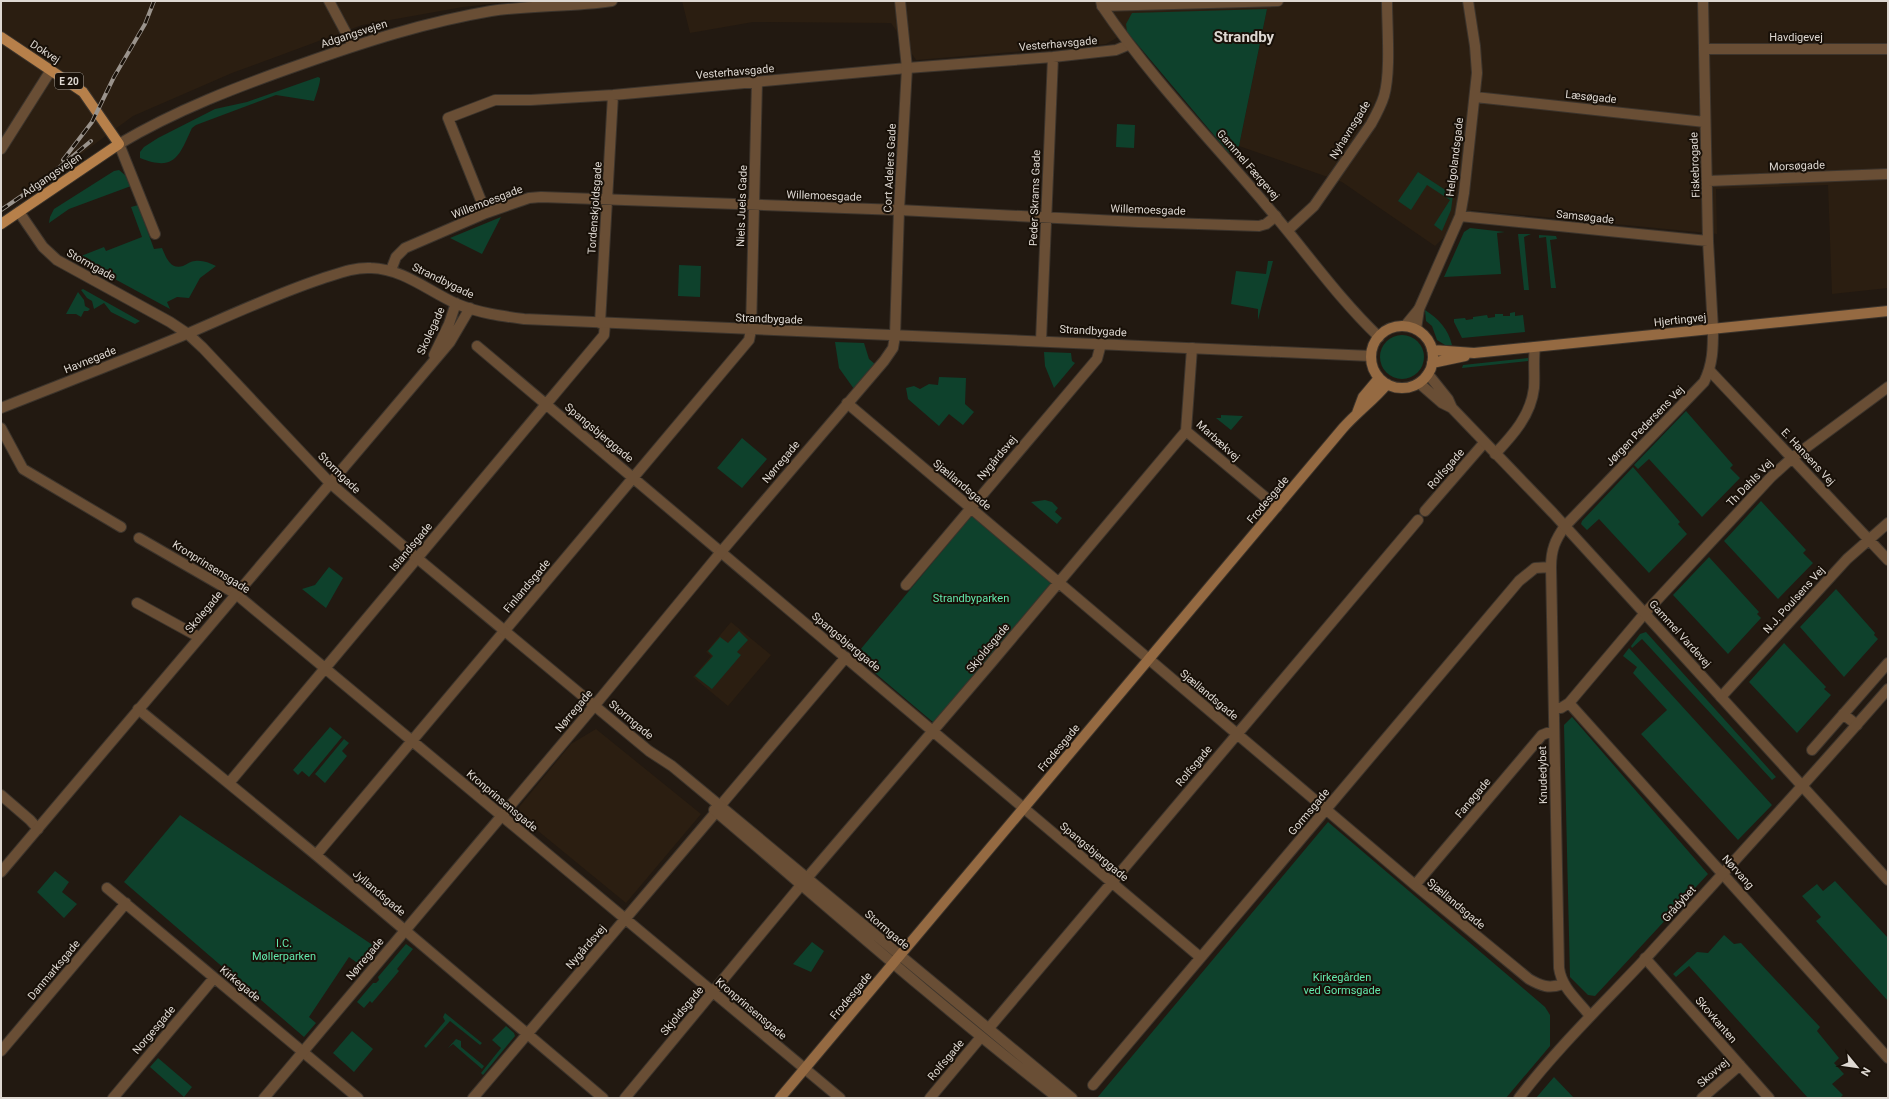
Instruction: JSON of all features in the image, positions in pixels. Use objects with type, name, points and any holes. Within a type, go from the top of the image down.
[{"type":"main road","name":"Dokvej","points":[[1,37],[83,92],[119,144]]},
{"type":"main road","name":"Adgangsvejen","points":[[1,224],[119,144]]},
{"type":"main road","name":"Hjertingvej","points":[[1432,363],[1457,359],[1474,354],[1535,347],[1888,311]]},
{"type":"main road","points":[[1405,326],[1416,329],[1425,336],[1432,350],[1432,363],[1428,374],[1418,383],[1402,388],[1383,381],[1375,372],[1371,356],[1372,349],[1379,337],[1391,328],[1405,326]]},
{"type":"main road","name":"Hjertingvej","points":[[1432,350],[1474,354]]},
{"type":"main road","name":"Frodesgade","points":[[780,1098],[1357,413],[1363,397],[1383,381]]},
{"type":"street","points":[[329,1],[353,46]]},
{"type":"street","name":"Adgangsvejen","points":[[119,144],[170,116],[210,98],[353,46],[450,18],[517,8],[612,1]]},
{"type":"street","name":"Cort Adelers Gade","points":[[895,336],[899,210],[907,68],[900,1]]},
{"type":"street","points":[[1101,4],[1278,1]]},
{"type":"street","name":"Nyhavnsgade","points":[[1288,230],[1314,206],[1379,110],[1385,95],[1387,79],[1387,1]]},
{"type":"street","name":"Helgolandsgade","points":[[1416,329],[1419,309],[1460,216],[1477,73],[1475,46],[1468,1]]},
{"type":"street","name":"Fiskebrogade","points":[[1703,1],[1705,122],[1708,181],[1708,241],[1714,329]]},
{"type":"street","name":"Gammel Færgevej","points":[[1101,4],[1128,45],[1288,230],[1361,320],[1379,337]]},
{"type":"street","name":"Vesterhavsgade","points":[[486,213],[448,118],[495,100],[531,100],[613,95],[907,68],[1053,57],[1116,50],[1128,45]]},
{"type":"street","name":"Havdigevej","points":[[1704,49],[1888,49]]},
{"type":"street","name":"Peder Skrams Gade","points":[[1041,341],[1053,57]]},
{"type":"street","points":[[1,149],[51,70]]},
{"type":"street","name":"Niels Juels Gade","points":[[751,330],[757,82]]},
{"type":"street","name":"Tordenskjoldsgade","points":[[602,324],[613,95]]},
{"type":"street","name":"Læsøgade","points":[[1475,97],[1705,122]]},
{"type":"street","points":[[119,144],[155,234]]},
{"type":"street","name":"Morsøgade","points":[[1708,181],[1888,174]]},
{"type":"street","name":"Willemoesgade","points":[[391,270],[396,257],[405,248],[486,213],[529,198],[899,210],[1259,226],[1266,224],[1276,216]]},
{"type":"street","name":"Stormgade","points":[[19,212],[43,247],[57,260],[170,322],[188,334],[208,352],[330,483],[417,558],[649,751],[672,766],[718,809],[804,881],[989,1028],[1072,1098]]},
{"type":"street","name":"Samsøgade","points":[[1460,216],[1708,241]]},
{"type":"street","name":"Strandbygade","points":[[188,334],[275,296],[338,274],[359,268],[371,268],[391,270],[404,275],[456,303],[481,312],[524,319],[602,324],[1041,341],[1371,356]]},
{"type":"street","name":"Skolegade","points":[[427,368],[444,336],[456,303]]},
{"type":"street","name":"Skolegade","points":[[1,872],[450,342],[470,308]]},
{"type":"street","name":"Helgolandsgade","points":[[1405,326],[1419,309]]},
{"type":"street","name":"Islandsgade","points":[[229,783],[324,667],[604,335],[602,324]]},
{"type":"street","name":"Jørgen Pedersens Vej","points":[[1565,526],[1704,382],[1710,371],[1713,357],[1714,329]]},
{"type":"street","name":"Finlandsgade","points":[[316,855],[745,346],[749,340],[751,330]]},
{"type":"street","name":"Havnegade","points":[[1,408],[188,334]]},
{"type":"street","name":"Nørregade","points":[[264,1098],[595,706],[721,552],[884,361],[893,348],[895,336]]},
{"type":"street","name":"Nygårdsvej","points":[[906,585],[1097,359],[1101,344]]},
{"type":"street","name":"Spangsbjerggade","points":[[477,346],[1200,957]]},
{"type":"street","points":[[1495,454],[1517,429],[1529,408],[1534,390],[1535,347]]},
{"type":"street","name":"Marbækvej","points":[[1192,348],[1186,431],[1277,507]]},
{"type":"street","name":"E. Hansens Vej","points":[[1710,371],[1888,560]]},
{"type":"street","name":"Gammel Vardevej","points":[[1428,374],[1448,399],[1452,408],[1565,526],[1888,880]]},
{"type":"street","name":"Gammel Vardevej","points":[[1418,383],[1442,403],[1452,408]]},
{"type":"street","name":"Th Dahls Vej","points":[[1645,613],[1771,477],[1792,458],[1888,388]]},
{"type":"street","name":"Sjællandsgade","points":[[847,403],[1326,810],[1529,979],[1541,986],[1552,988],[1563,984]]},
{"type":"street","points":[[1,428],[23,469],[121,527]]},
{"type":"street","name":"Skjoldsgade","points":[[624,1098],[804,881],[933,732],[1186,431]]},
{"type":"street","name":"Rolfsgade","points":[[1426,511],[1484,443]]},
{"type":"street","name":"Rolfsgade","points":[[989,1028],[1418,520]]},
{"type":"street","name":"N.J. Poulsens Vej","points":[[1721,697],[1847,559],[1888,523]]},
{"type":"street","name":"Knudedybet","points":[[1565,526],[1553,545],[1551,567],[1559,968],[1563,984],[1590,1016]]},
{"type":"street","name":"Kronprinsensgade","points":[[139,538],[236,594],[840,1098]]},
{"type":"street","name":"Gormsgade","points":[[1093,1085],[1519,581],[1535,568],[1551,567]]},
{"type":"street","points":[[137,603],[199,637]]},
{"type":"street","points":[[1554,708],[1561,708],[1569,703],[1645,613]]},
{"type":"street","name":"Nygårdsvej","points":[[473,1098],[846,657]]},
{"type":"street","points":[[1812,750],[1888,662]]},
{"type":"street","name":"Grådybet","points":[[1519,1098],[1534,1078],[1723,874],[1888,689]]},
{"type":"street","name":"Nørvang","points":[[1569,703],[1888,1058]]},
{"type":"street","name":"Jyllandsgade","points":[[138,709],[316,855],[603,1098]]},
{"type":"street","points":[[1843,714],[1857,725]]},
{"type":"street","name":"Fanøgade","points":[[1415,885],[1542,735],[1554,732]]},
{"type":"street","points":[[1,795],[38,829]]},
{"type":"street","name":"Stormgade","points":[[804,881],[893,965],[1058,1098]]},
{"type":"street","name":"Kirkegade","points":[[107,888],[358,1098]]},
{"type":"street","name":"Danmarksgade","points":[[1,1051],[126,903]]},
{"type":"street","name":"Skovkanten","points":[[1645,958],[1769,1098]]},
{"type":"street","name":"Norgesgade","points":[[113,1098],[214,978]]},
{"type":"street","name":"Rolfsgade","points":[[930,1098],[981,1037]]},
{"type":"street","name":"Skovvej","points":[[1702,1098],[1740,1065]]},
{"type":"shaded area","points":[[1,1],[519,1],[463,7],[362,25],[232,73],[133,116],[1,213]]},
{"type":"shaded area","points":[[682,1],[1888,1],[1888,288],[1832,294],[1828,185],[1716,189],[1717,234],[1472,210],[1435,246],[1342,182],[1239,146],[1267,9],[1127,32],[1106,44],[916,60],[891,23],[753,22],[690,33]]},
{"type":"shaded area","points":[[731,622],[771,655],[728,706],[693,677],[711,656],[706,652]]},
{"type":"shaded area","points":[[596,729],[701,814],[626,903],[515,812],[571,744]]},
{"type":"green space","points":[[1267,9],[1239,146],[1229,153],[1127,32],[1126,24],[1132,13]]},
{"type":"green space","points":[[318,77],[320,78],[320,82],[314,101],[276,95],[196,125],[192,128],[179,153],[174,159],[168,162],[152,162],[140,158],[140,152],[144,147],[158,138],[215,109],[247,102]]},
{"type":"green space","points":[[1117,124],[1135,125],[1134,148],[1116,147]]},
{"type":"green space","points":[[119,170],[125,175],[131,186],[69,209],[49,223],[54,209],[114,171]]},
{"type":"green space","points":[[1418,172],[1453,195],[1451,210],[1442,231],[1434,225],[1450,200],[1427,185],[1411,210],[1398,201]]},
{"type":"green space","points":[[138,205],[154,249],[162,248],[169,262],[179,267],[198,261],[216,266],[200,278],[189,298],[177,297],[167,302],[170,309],[76,258],[104,247],[106,251],[142,237],[131,207]]},
{"type":"green space","points":[[501,217],[482,254],[450,238]]},
{"type":"green space","points":[[1470,228],[1505,232],[1497,233],[1501,274],[1444,277],[1464,232]]},
{"type":"green space","points":[[1518,234],[1531,234],[1524,237],[1529,290],[1524,290]]},
{"type":"green space","points":[[1539,235],[1556,236],[1557,239],[1550,240],[1556,288],[1551,288],[1546,237],[1539,238]]},
{"type":"green space","points":[[1268,261],[1273,261],[1258,320],[1258,309],[1231,304],[1236,271],[1266,274]]},
{"type":"green space","points":[[679,265],[701,266],[700,297],[678,296]]},
{"type":"green space","points":[[83,289],[140,321],[135,324],[111,312],[104,303],[94,309],[92,301],[87,298],[81,290]]},
{"type":"green space","points":[[78,292],[84,300],[85,306],[90,309],[88,311],[84,311],[81,317],[76,314],[66,314]]},
{"type":"green space","points":[[1425,310],[1435,317],[1442,325],[1448,334],[1452,345],[1445,345],[1437,340],[1432,326],[1426,321]]},
{"type":"green space","points":[[1515,312],[1515,316],[1523,315],[1525,332],[1462,338],[1454,322],[1454,319],[1465,318],[1466,320],[1473,319],[1473,317],[1487,315],[1488,318],[1495,317],[1495,314],[1510,316],[1510,313]]},
{"type":"green space","points":[[1398,335],[1406,335],[1418,341],[1424,353],[1424,361],[1418,373],[1406,379],[1398,379],[1386,373],[1380,361],[1380,353],[1386,341]]},
{"type":"green space","points":[[835,342],[864,343],[869,359],[876,365],[854,389],[839,368]]},
{"type":"green space","points":[[1044,352],[1071,353],[1072,361],[1075,363],[1054,388],[1045,366]]},
{"type":"green space","points":[[1528,358],[1528,361],[1462,368],[1463,365]]},
{"type":"green space","points":[[939,377],[966,378],[965,404],[974,412],[963,425],[949,414],[939,426],[908,399],[906,388],[914,386],[920,389],[929,384],[938,385]]},
{"type":"green space","points":[[1686,411],[1733,465],[1730,468],[1740,478],[1702,517],[1649,459],[1638,469],[1634,465]]},
{"type":"green space","points":[[1221,415],[1243,416],[1231,430],[1216,418],[1221,418]]},
{"type":"green space","points":[[742,438],[767,459],[742,488],[717,468]]},
{"type":"green space","points":[[1633,467],[1680,522],[1678,524],[1687,534],[1649,573],[1599,519],[1587,530],[1581,524],[1582,521]]},
{"type":"green space","points":[[1045,500],[1052,502],[1058,508],[1055,512],[1062,518],[1057,524],[1031,502]]},
{"type":"green space","points":[[1761,501],[1806,550],[1803,553],[1813,563],[1778,599],[1724,541]]},
{"type":"green space","name":"Strandbyparken","points":[[972,515],[1052,583],[934,723],[855,656]]},
{"type":"green space","points":[[1709,557],[1759,612],[1757,614],[1761,618],[1728,654],[1673,595]]},
{"type":"green space","points":[[329,567],[343,578],[326,608],[302,589],[315,585]]},
{"type":"green space","points":[[1836,589],[1875,633],[1874,635],[1878,639],[1844,677],[1800,627]]},
{"type":"green space","points":[[739,631],[748,640],[737,652],[741,655],[712,689],[695,676],[713,656],[708,651],[720,637],[728,643]]},
{"type":"green space","points":[[1646,632],[1776,777],[1772,780],[1642,639],[1632,648],[1631,646],[1640,634]]},
{"type":"green space","points":[[1784,643],[1826,687],[1824,689],[1831,695],[1797,733],[1749,682]]},
{"type":"green space","points":[[1629,648],[1772,805],[1738,840],[1641,734],[1667,710],[1633,673],[1637,667],[1623,656]]},
{"type":"green space","points":[[1572,717],[1708,874],[1595,996],[1588,995],[1570,977],[1564,725]]},
{"type":"green space","points":[[330,727],[342,737],[309,777],[302,771],[298,775],[293,770]]},
{"type":"green space","points":[[344,739],[349,743],[342,751],[347,756],[325,783],[315,774]]},
{"type":"green space","name":"I.C. Møllerparken","points":[[180,815],[377,948],[363,967],[349,957],[309,1017],[316,1023],[304,1037],[124,882]]},
{"type":"green space","name":"Kirkegården ved Gormsgade","points":[[1328,822],[1545,1007],[1550,1015],[1550,1046],[1506,1098],[1097,1098]]},
{"type":"green space","points":[[55,871],[69,882],[62,892],[77,904],[64,918],[37,892]]},
{"type":"green space","points":[[1835,881],[1888,938],[1888,1001],[1816,921],[1821,917],[1802,896],[1817,884],[1823,891]]},
{"type":"green space","points":[[1724,935],[1734,944],[1741,943],[1820,1027],[1817,1031],[1839,1058],[1834,1063],[1844,1074],[1832,1084],[1843,1095],[1840,1098],[1808,1098],[1689,966],[1676,977],[1673,974],[1697,952],[1708,953]]},
{"type":"green space","points":[[812,942],[824,951],[811,972],[793,964]]},
{"type":"green space","points":[[406,944],[413,949],[397,969],[399,971],[372,1003],[370,1001],[364,1008],[357,1002],[373,983],[376,983],[379,980],[378,977]]},
{"type":"green space","points":[[445,1013],[482,1043],[480,1045],[450,1021],[426,1048],[424,1046],[445,1021],[443,1017]]},
{"type":"green space","points":[[506,1026],[514,1033],[515,1036],[483,1075],[481,1073],[501,1048],[492,1040]]},
{"type":"green space","points":[[352,1031],[373,1049],[354,1072],[333,1053]]},
{"type":"green space","points":[[456,1039],[461,1041],[461,1047],[484,1066],[482,1069],[453,1044],[448,1048]]},
{"type":"green space","points":[[158,1058],[192,1087],[184,1097],[150,1067]]},
{"type":"green space","points":[[1554,1077],[1574,1098],[1536,1098]]},
{"type":"railway","points":[[63,160],[92,122],[114,77],[145,24],[154,1]]},
{"type":"railway","points":[[1,210],[39,184],[91,141]]},
{"type":"district","name":"Strandby","points":[[1244,37]]}]
